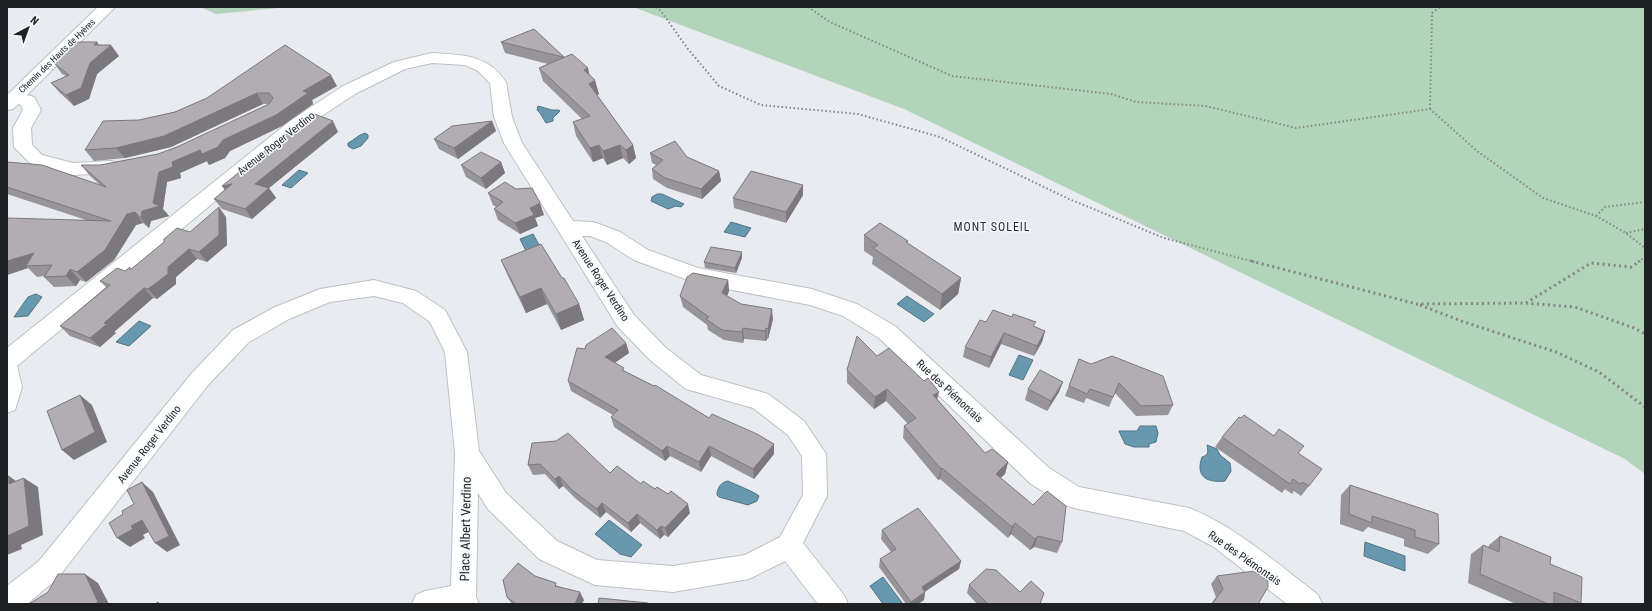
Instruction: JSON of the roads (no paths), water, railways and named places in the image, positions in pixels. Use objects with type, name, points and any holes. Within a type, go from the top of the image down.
[{"type":"street","name":"Chemin des Hauts de Hyères","points":[[10,101],[107,7]]},
{"type":"street","name":"Avenue Roger Verdino","points":[[7,361],[296,125],[349,90],[400,65],[432,58],[468,60],[484,68],[498,82],[503,117],[513,143],[626,321],[658,354],[694,382],[760,401],[796,428],[814,454],[815,496],[789,544],[749,567],[673,579],[596,572],[548,550],[498,501],[467,453],[456,352],[438,316],[409,297],[374,288],[327,295],[282,313],[242,336],[200,379],[48,570],[7,603]]},
{"type":"street","points":[[10,101],[28,101],[32,110],[22,128],[23,147],[36,158],[73,169],[108,168],[130,164]]},
{"type":"street","name":"Rue des Piémontais","points":[[567,228],[592,229],[613,237],[641,255],[696,275],[812,297],[850,310],[887,332],[1040,476],[1074,497],[1189,520],[1223,539],[1309,604]]},
{"type":"street","points":[[7,369],[11,387],[7,403]]},
{"type":"street","name":"Place Albert Verdino","points":[[464,601],[467,453]]},
{"type":"street","points":[[789,544],[835,604]]},
{"type":"street","points":[[425,604],[464,601]]},
{"type":"water","points":[[538,106],[560,111],[553,118],[553,121],[546,123],[537,110]]},
{"type":"water","points":[[365,133],[368,135],[368,138],[361,146],[353,149],[348,146],[348,143]]},
{"type":"water","points":[[299,170],[308,173],[291,188],[282,185]]},
{"type":"water","points":[[657,194],[662,194],[684,204],[681,207],[676,206],[668,209],[651,201],[652,197]]},
{"type":"water","points":[[731,222],[751,228],[745,237],[724,232]]},
{"type":"water","points":[[533,234],[542,250],[528,255],[520,239]]},
{"type":"water","points":[[36,294],[42,297],[28,316],[14,317],[28,297]]},
{"type":"water","points":[[907,296],[934,314],[924,322],[897,304]]},
{"type":"water","points":[[139,321],[151,326],[129,346],[116,342]]},
{"type":"water","points":[[1019,355],[1033,360],[1023,380],[1009,375]]},
{"type":"water","points":[[1140,426],[1156,426],[1158,433],[1156,442],[1149,444],[1149,447],[1134,447],[1125,444],[1119,431],[1137,431]]},
{"type":"water","points":[[1207,445],[1217,449],[1220,455],[1230,463],[1231,471],[1225,481],[1208,480],[1201,474],[1200,464],[1202,457],[1208,453]]},
{"type":"water","points":[[728,481],[759,496],[757,501],[748,505],[719,497],[717,492],[721,484]]},
{"type":"water","points":[[609,520],[642,545],[631,557],[620,554],[595,534]]},
{"type":"water","points":[[1365,542],[1405,556],[1405,571],[1364,556]]},
{"type":"water","points":[[883,577],[903,604],[883,604],[870,586]]},
{"type":"district","name":"MONT SOLEIL","points":[[992,227]]}]
